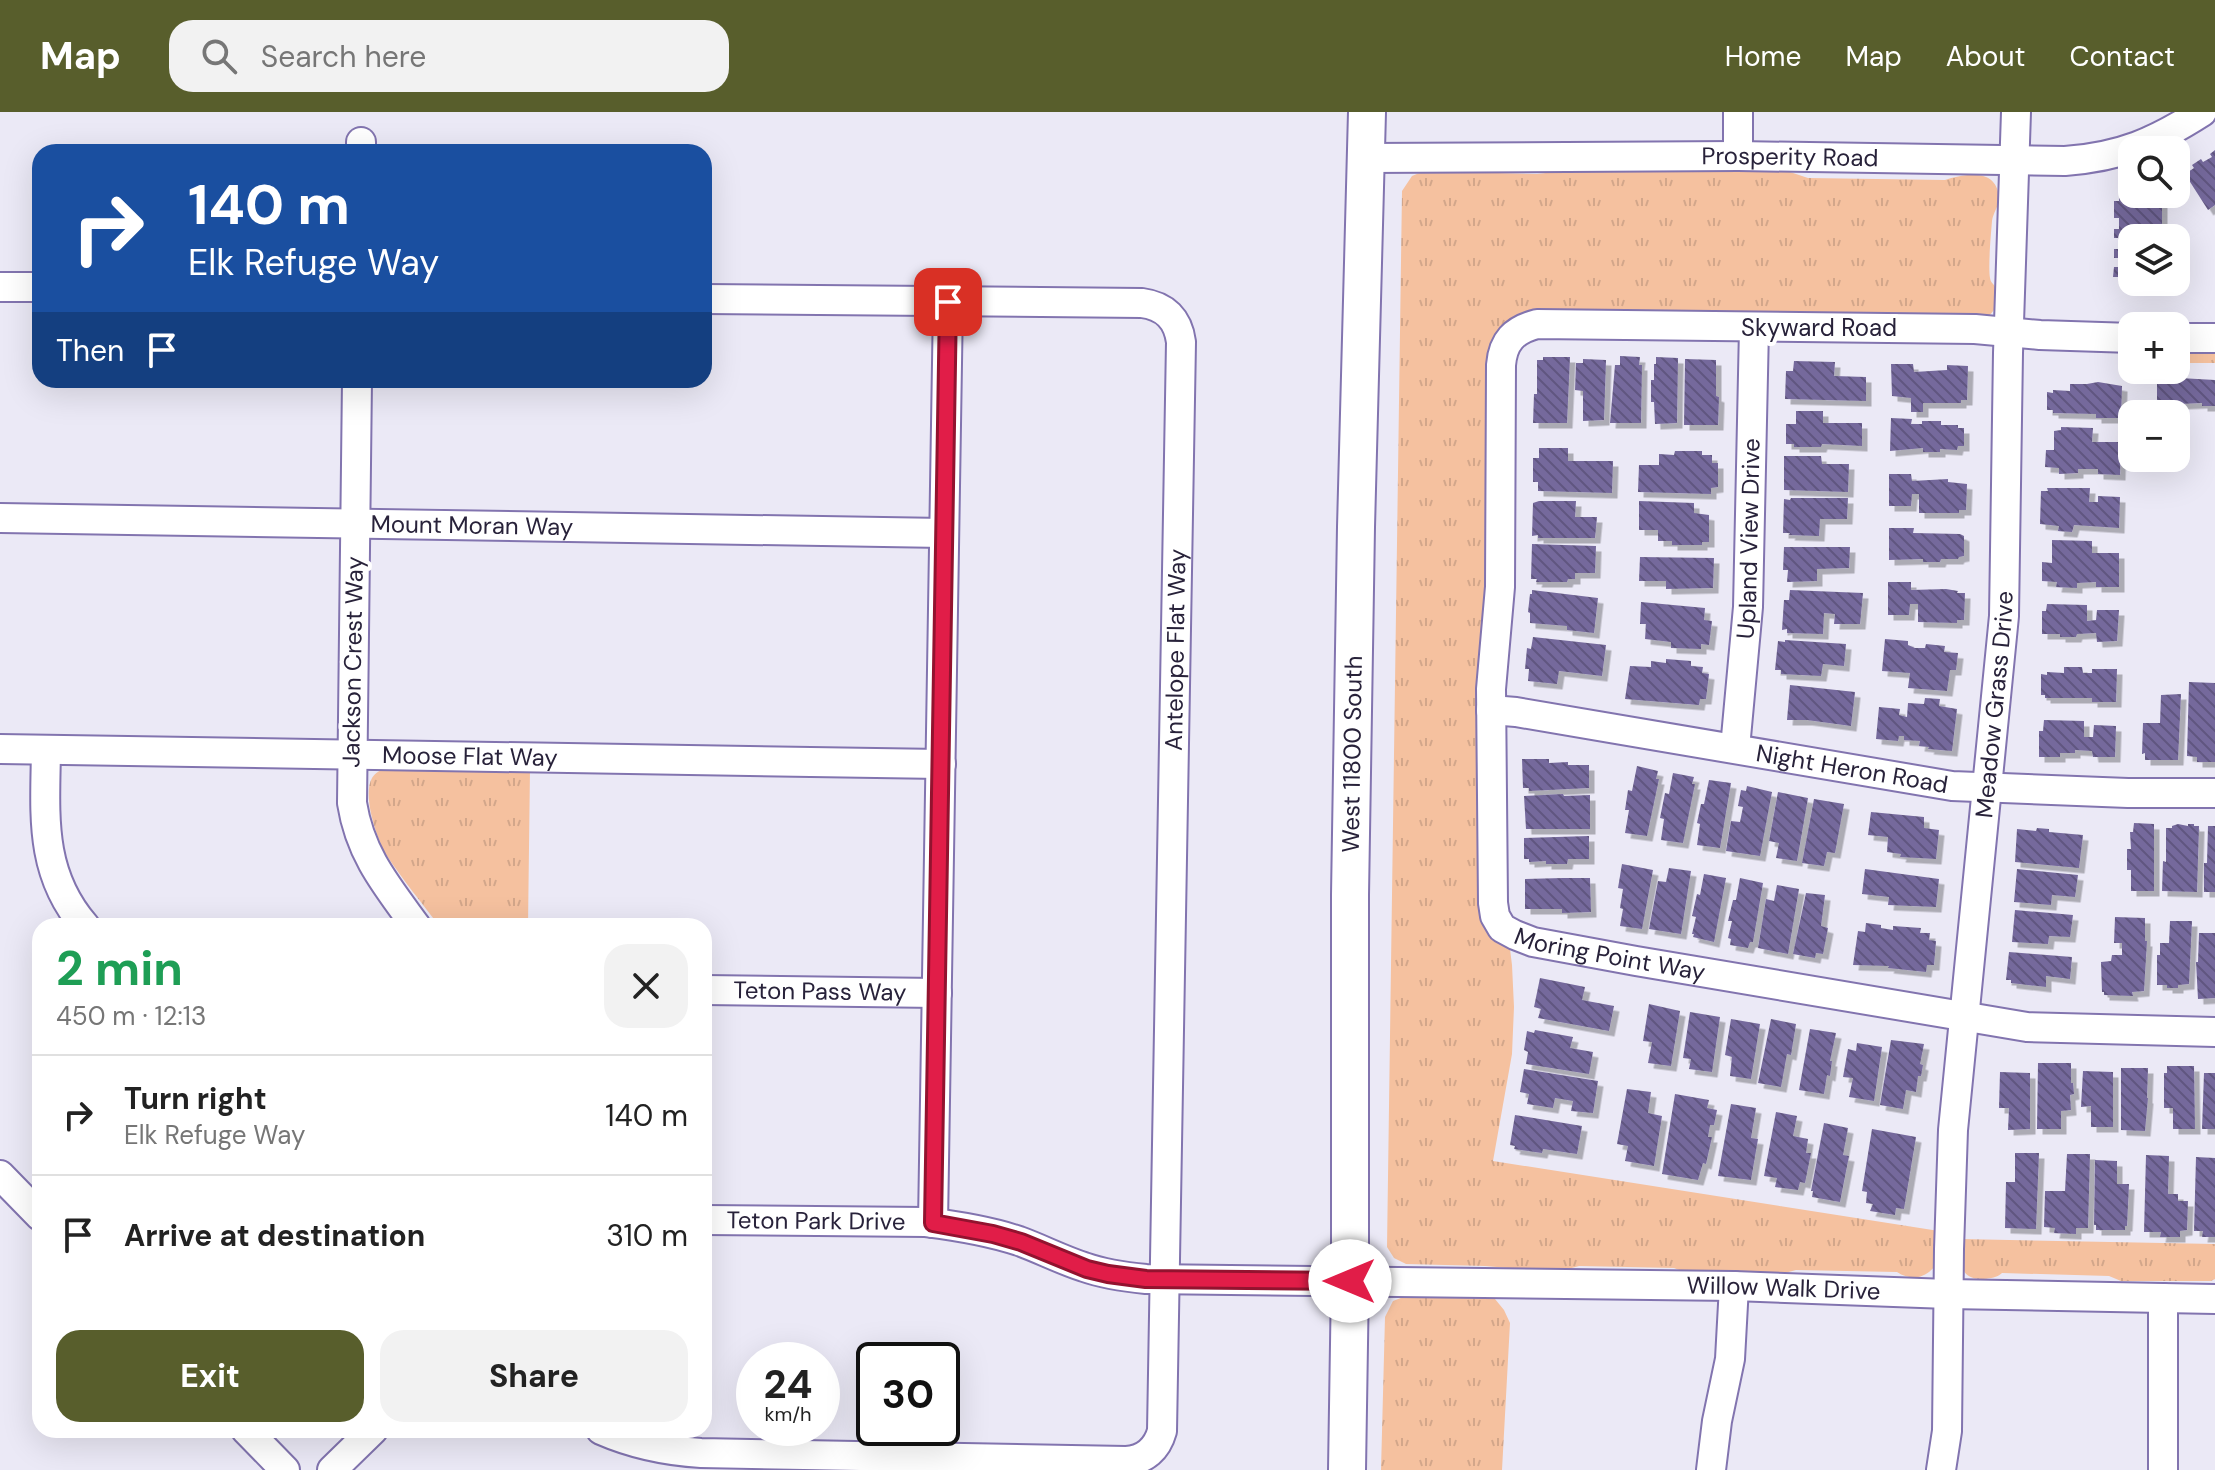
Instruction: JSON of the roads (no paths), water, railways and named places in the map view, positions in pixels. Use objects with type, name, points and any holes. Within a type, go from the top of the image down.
[{"type":"main road","name":"West 11800 South","points":[[1347,1470],[1350,849],[1367,112]]},
{"type":"street","points":[[1738,112],[1738,156]]},
{"type":"street","name":"Meadow Grass Drive","points":[[1941,1470],[1947,1431],[1953,1130],[2004,616],[2016,112]]},
{"type":"street","name":"Prosperity Road","points":[[1366,158],[1738,156],[2065,161],[2096,159],[2158,139],[2202,112]]},
{"type":"street","points":[[0,287],[32,287]]},
{"type":"street","name":"Antelope Flat Way","points":[[622,1438],[657,1448],[701,1453],[1126,1461],[1151,1452],[1162,1431],[1180,333],[1171,316],[1150,304],[712,299]]},
{"type":"street","points":[[933,1223],[948,302]]},
{"type":"street","name":"Skyward Road","points":[[1510,337],[1537,324],[1975,329],[2118,338]]},
{"type":"street","name":"Upland View Drive","points":[[1735,748],[1748,607],[1754,328]]},
{"type":"street","name":"Moring Point Way","points":[[1510,337],[1501,365],[1500,587],[1491,689],[1493,903],[1495,916],[1502,928],[1533,942],[2044,1029],[2215,1032]]},
{"type":"street","points":[[2190,338],[2215,338]]},
{"type":"street","name":"Jackson Crest Way","points":[[357,388],[352,803],[359,836],[373,865],[410,918]]},
{"type":"street","name":"Mount Moran Way","points":[[0,518],[944,533]]},
{"type":"street","name":"Night Heron Road","points":[[1491,710],[1952,786],[2215,793]]},
{"type":"street","name":"Moose Flat Way","points":[[0,749],[941,764]]},
{"type":"street","points":[[46,750],[45,818],[50,860],[66,899],[79,918]]},
{"type":"street","name":"Teton Pass Way","points":[[712,990],[937,993]]},
{"type":"street","points":[[0,1175],[32,1208]]},
{"type":"street","name":"Teton Park Drive","points":[[712,1220],[933,1223],[1021,1242],[1087,1269],[1108,1274],[1165,1279],[1350,1281]]},
{"type":"street","name":"Willow Walk Drive","points":[[1350,1281],[1734,1286],[2215,1299]]},
{"type":"street","points":[[1711,1470],[1730,1359],[1734,1286]]},
{"type":"street","points":[[2163,1298],[2163,1470]]},
{"type":"street","points":[[254,1438],[285,1470]]},
{"type":"street","points":[[332,1470],[365,1438]]}]
